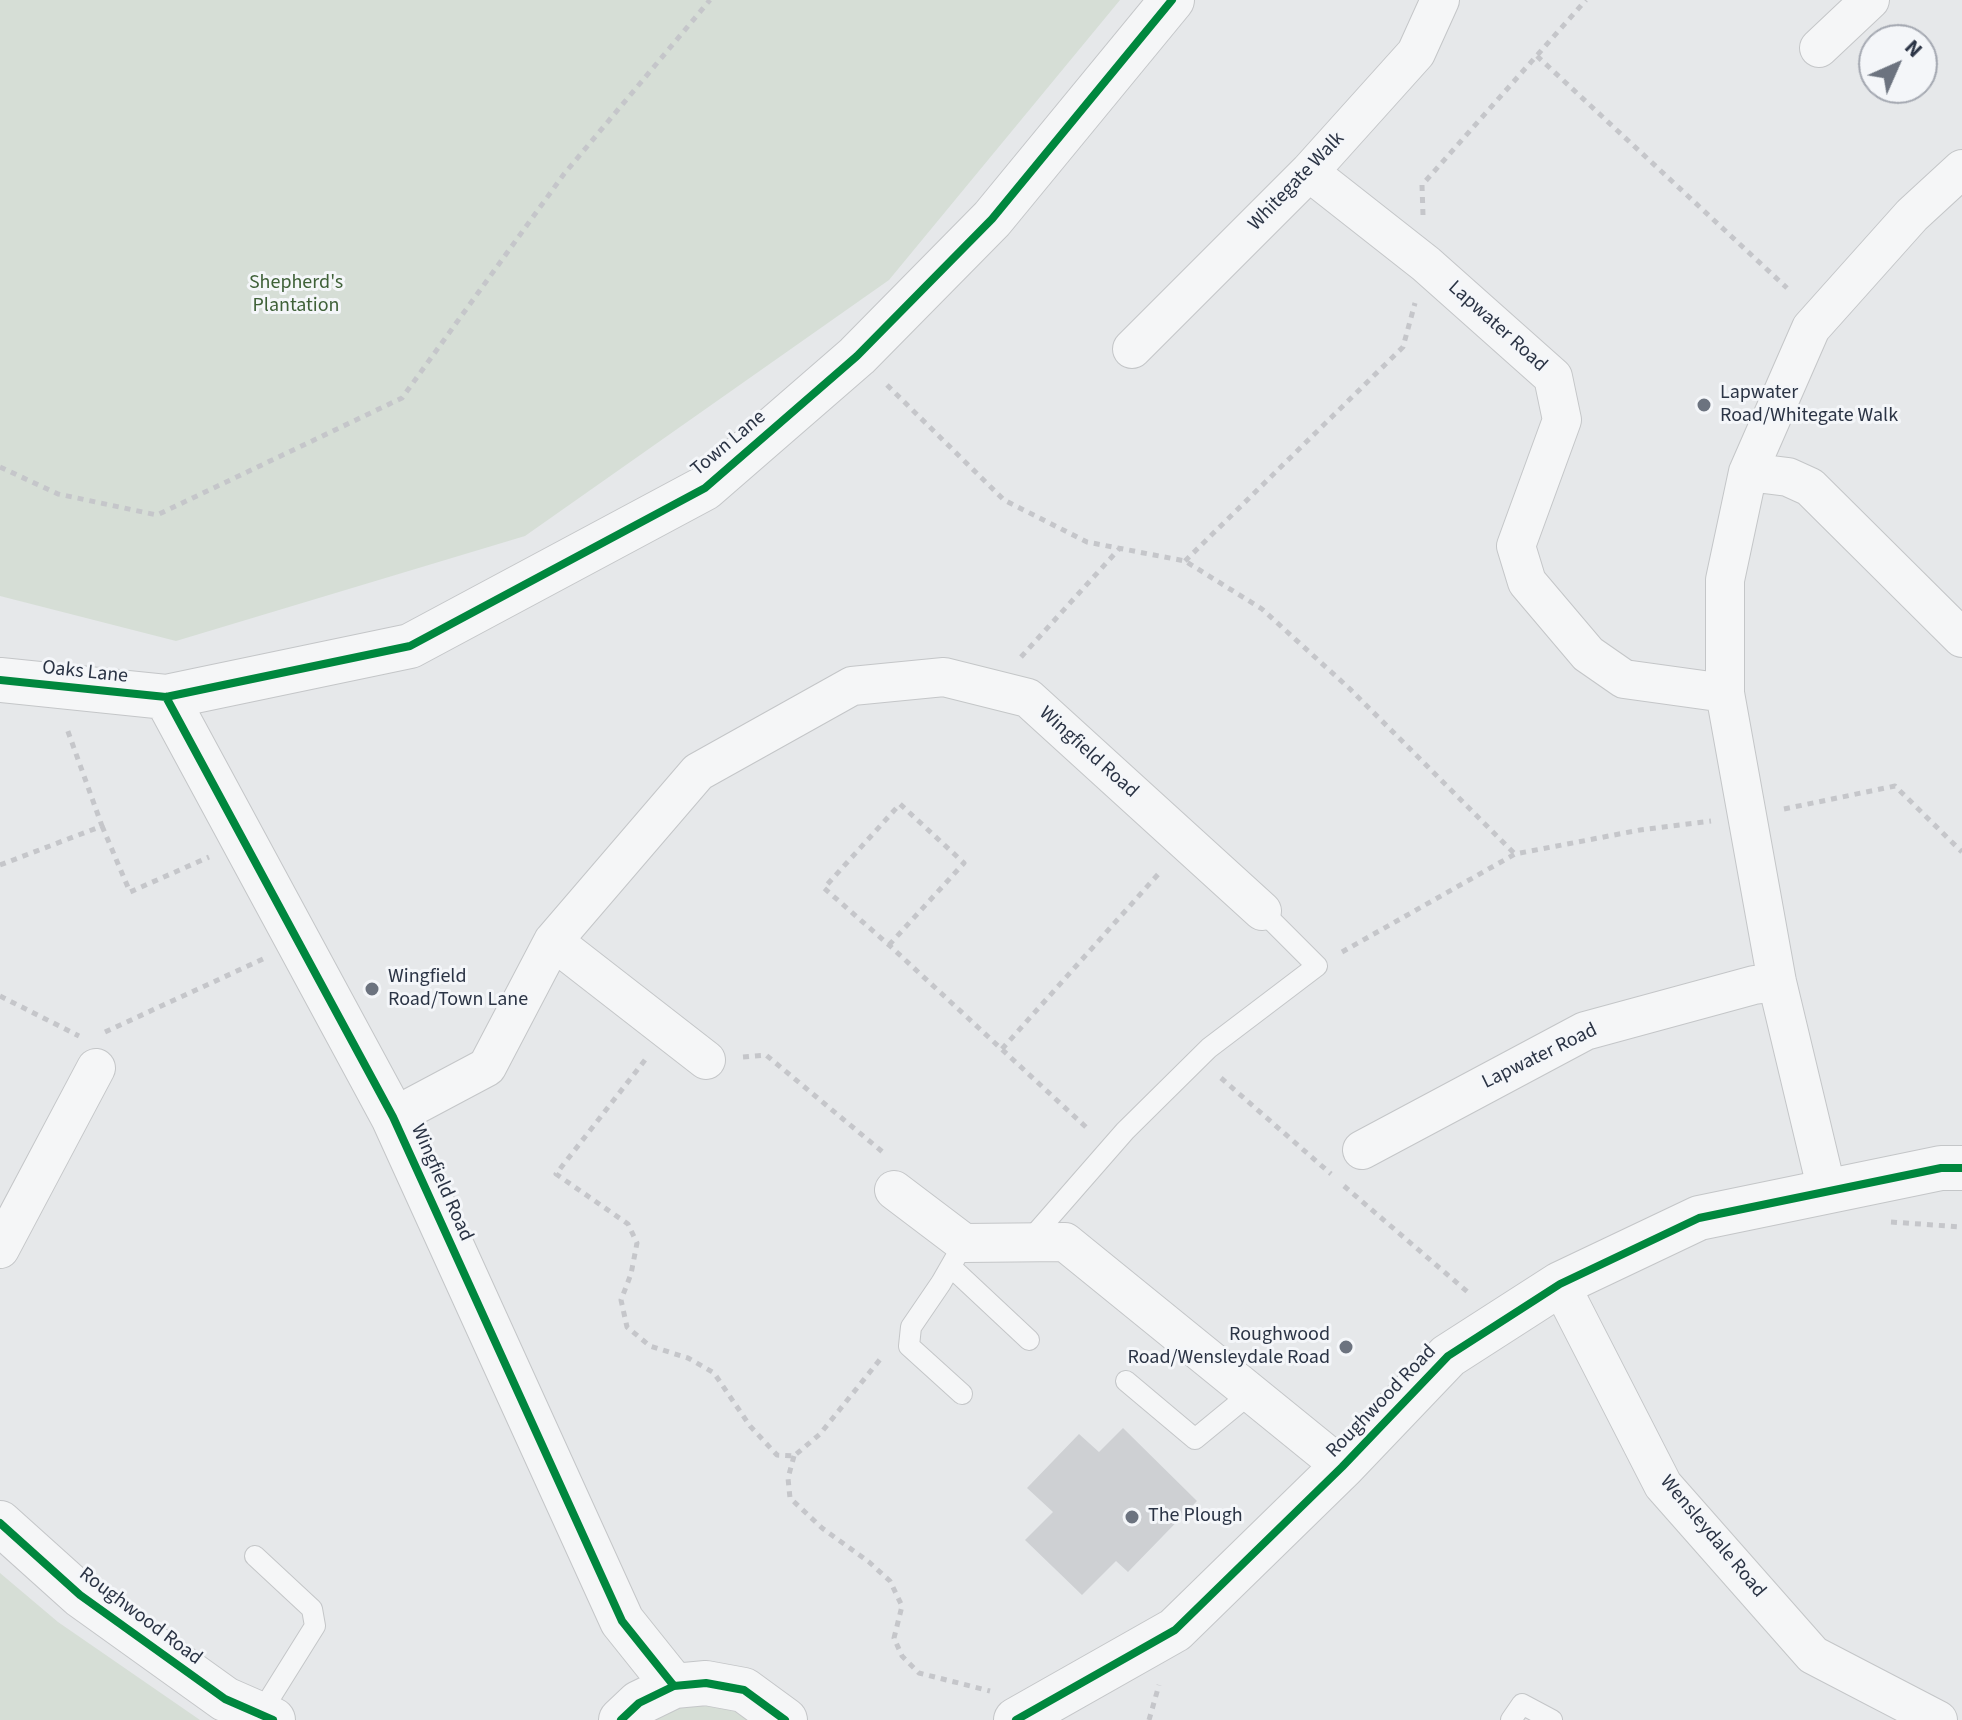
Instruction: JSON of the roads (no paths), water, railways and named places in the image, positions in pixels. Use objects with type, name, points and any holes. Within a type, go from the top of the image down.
[{"type":"street","name":"Town Lane","points":[[166,697],[410,646],[705,488],[857,356],[992,219],[1172,0]]},
{"type":"street","name":"Whitegate Walk","points":[[1132,349],[1309,172],[1416,53],[1440,0]]},
{"type":"street","points":[[1819,48],[1870,0]]},
{"type":"street","points":[[1827,1191],[1777,982],[1725,693],[1725,580],[1748,472],[1811,328],[1912,215],[1962,169]]},
{"type":"street","name":"Lapwater Road","points":[[1309,172],[1426,264],[1553,377],[1562,420],[1516,546],[1527,582],[1588,654],[1624,679],[1725,693]]},
{"type":"street","points":[[1748,472],[1788,477],[1810,487],[1962,638]]},
{"type":"street","name":"Wingfield Road","points":[[393,1117],[487,1067],[553,941],[698,772],[852,686],[944,677],[1028,698],[1262,911]]},
{"type":"street","name":"Oaks Lane","points":[[0,680],[166,697]]},
{"type":"street","name":"Wingfield Road","points":[[166,697],[393,1117],[622,1621],[674,1686]]},
{"type":"street","points":[[553,941],[706,1060]]},
{"type":"street","name":"Lapwater Road","points":[[1362,1150],[1585,1031],[1754,985],[1777,982]]},
{"type":"street","points":[[0,1249],[91,1054]]},
{"type":"street","name":"Roughwood Road","points":[[1031,1712],[1175,1630],[1342,1467],[1448,1356],[1560,1284],[1699,1218],[1941,1168],[1962,1168]]},
{"type":"street","points":[[894,1190],[957,1255],[1028,1242],[1065,1242],[1342,1467]]},
{"type":"street","name":"Wensleydale Road","points":[[1560,1284],[1663,1485],[1813,1655],[1938,1720]]},
{"type":"street","name":"Roughwood Road","points":[[0,1523],[80,1595],[225,1699],[266,1717]]},
{"type":"street","points":[[621,1720],[639,1703],[674,1686],[706,1683],[744,1690],[785,1720]]},
{"type":"lane","points":[[1028,1242],[1109,1149],[1199,1059],[1317,966],[1262,911]]},
{"type":"lane","points":[[962,1394],[909,1346],[911,1327],[957,1255],[1029,1340]]},
{"type":"lane","points":[[1126,1381],[1195,1439],[1251,1393]]},
{"type":"lane","points":[[255,1556],[312,1609],[315,1626],[266,1717]]},
{"type":"lane","points":[[1511,1720],[1522,1704],[1552,1720]]},
{"type":"place","name":"Lapwater Road/Whitegate Walk","points":[[1704,405]]},
{"type":"place","name":"Wingfield Road/Town Lane","points":[[372,989]]},
{"type":"place","name":"Roughwood Road/Wensleydale Road","points":[[1346,1347]]},
{"type":"place","name":"The Plough","points":[[1132,1517]]},
{"type":"park label","name":"Shepherd's Plantation","points":[[296,296]]}]
